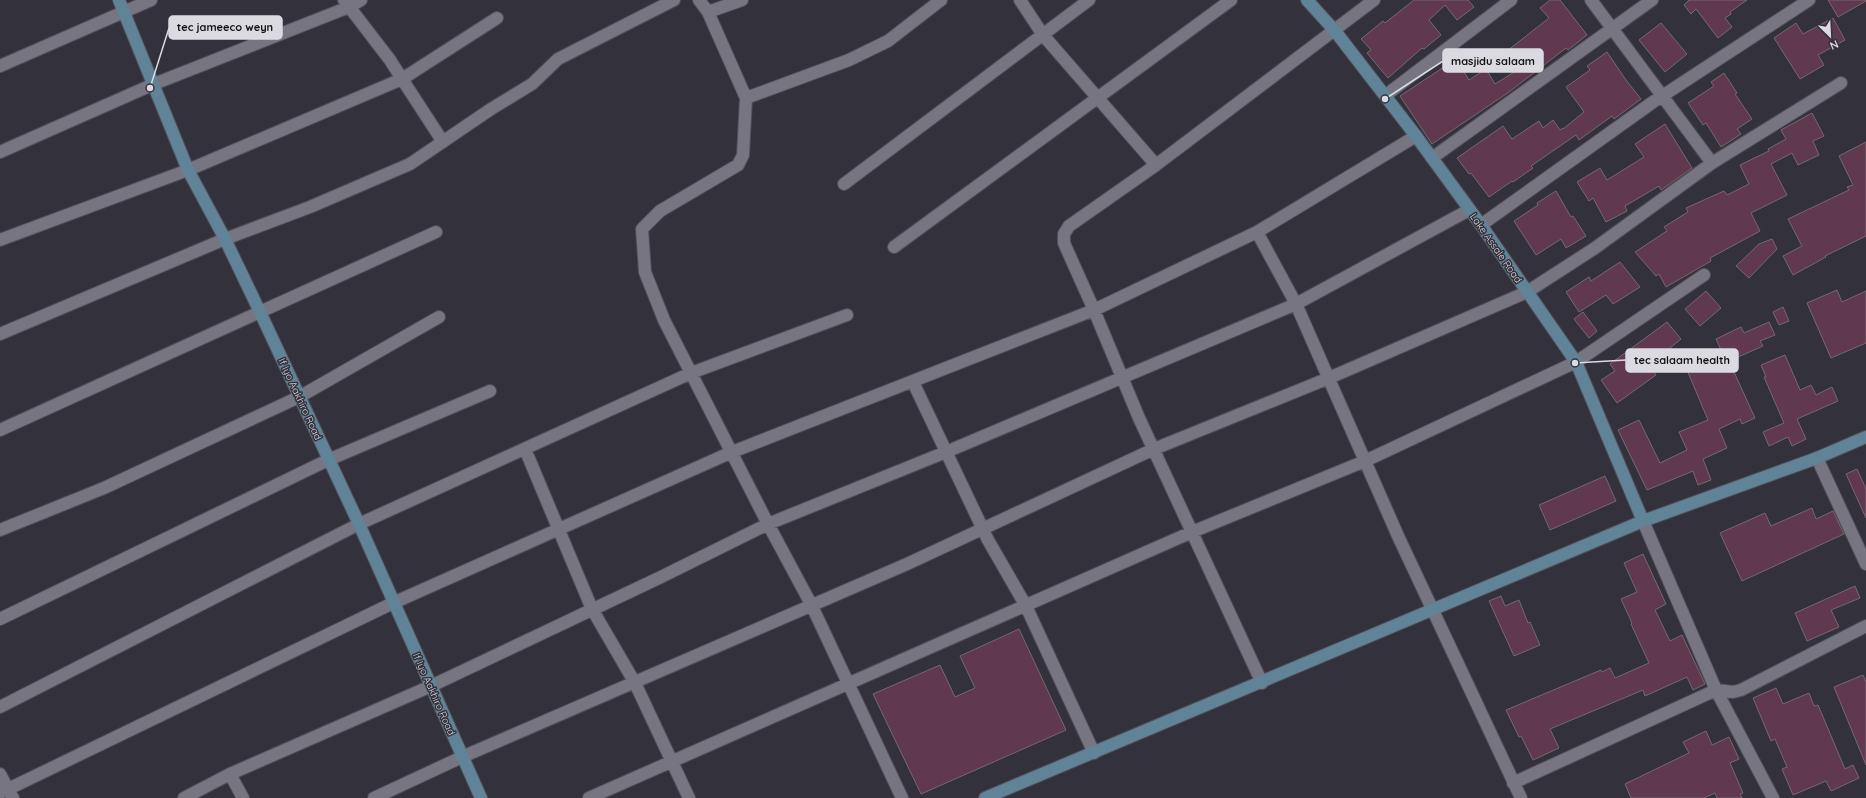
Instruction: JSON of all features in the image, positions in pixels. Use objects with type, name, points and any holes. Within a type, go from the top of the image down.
[{"type":"street","name":"If Iyo Aakhiro Road","points":[[119,0],[188,170],[225,239],[359,524],[481,798]]},
{"type":"street","points":[[0,66],[151,0]]},
{"type":"street","points":[[0,152],[154,84],[346,3],[361,0]]},
{"type":"street","points":[[0,334],[225,239],[310,207],[410,164],[532,84],[558,59],[674,0]]},
{"type":"street","points":[[699,0],[708,12],[746,98],[743,155],[738,165],[660,211],[642,229],[645,272],[664,320],[768,524],[811,604],[902,798]]},
{"type":"street","points":[[708,12],[742,0]]},
{"type":"street","points":[[746,98],[849,60],[888,41],[941,0]]},
{"type":"street","points":[[1020,0],[1042,35],[1156,165]]},
{"type":"street","points":[[844,184],[1089,0]]},
{"type":"street","points":[[894,247],[1231,0]]},
{"type":"street","name":"Lake Assale Road","points":[[1307,0],[1335,31],[1416,136],[1481,225],[1576,362],[1643,521]]},
{"type":"street","points":[[1262,683],[1121,376],[1064,243],[1064,234],[1069,226],[1156,165],[1374,0]]},
{"type":"street","points":[[1386,96],[1511,0]]},
{"type":"street","points":[[1591,0],[1712,163]]},
{"type":"street","points":[[1432,158],[1652,0]]},
{"type":"street","points":[[1481,225],[1663,95],[1809,0]]},
{"type":"street","points":[[346,3],[390,60],[442,142]]},
{"type":"street","points":[[0,240],[188,170],[402,79],[497,18]]},
{"type":"street","points":[[374,798],[462,757],[635,683],[811,604],[907,564],[1154,449],[1329,378],[1527,292],[1596,248],[1712,163],[1841,83]]},
{"type":"street","points":[[0,774],[7,793],[393,603],[732,452],[1094,310],[1257,232],[1416,136]]},
{"type":"street","points":[[184,798],[230,774],[431,686],[768,524],[946,452],[1121,376],[1296,304],[1469,210]]},
{"type":"street","points":[[0,430],[436,232]]},
{"type":"street","points":[[1257,232],[1296,304],[1432,610],[1521,798]]},
{"type":"street","points":[[589,798],[848,682],[1026,606],[1192,532],[1365,461],[1576,362],[1704,276]]},
{"type":"street","points":[[0,707],[359,524],[691,373],[848,315]]},
{"type":"street","points":[[0,530],[104,488],[299,397],[439,317]]},
{"type":"street","points":[[913,382],[982,529],[1026,606],[1094,753]]},
{"type":"street","points":[[0,619],[328,460],[490,391]]},
{"type":"street","points":[[985,798],[1262,683],[1643,521],[1817,458],[1866,438]]},
{"type":"street","points":[[525,449],[592,609],[635,683],[689,798]]},
{"type":"street","points":[[1817,458],[1866,564]]},
{"type":"street","points":[[1643,521],[1716,690],[1773,798]]},
{"type":"street","points":[[1513,783],[1716,690],[1733,692],[1741,690],[1866,626]]},
{"type":"street","points":[[230,774],[243,798]]},
{"type":"building","points":[[1414,0],[1468,0],[1474,7],[1457,20],[1445,5],[1429,20],[1441,35],[1424,49],[1422,48],[1388,78],[1367,53],[1371,50],[1361,39],[1383,21],[1385,23]]},
{"type":"building","points":[[1550,0],[1560,0],[1587,35],[1568,50],[1566,48],[1509,92],[1432,144],[1400,96],[1456,59],[1469,80],[1486,69],[1495,84],[1521,68],[1507,51],[1549,18],[1540,8]]},
{"type":"building","points":[[1689,0],[1747,0],[1730,12],[1731,14],[1725,18],[1732,27],[1718,38],[1696,9],[1691,14],[1684,5]]},
{"type":"building","points":[[1828,0],[1866,0],[1866,1],[1838,17]]},
{"type":"building","points":[[1833,18],[1845,40],[1818,55],[1824,65],[1800,79],[1774,38],[1796,23],[1803,34]]},
{"type":"building","points":[[1661,23],[1687,54],[1665,72],[1639,40]]},
{"type":"building","points":[[1607,52],[1641,99],[1614,119],[1612,116],[1579,140],[1576,135],[1531,166],[1533,168],[1489,197],[1471,173],[1469,174],[1457,158],[1503,126],[1512,139],[1539,121],[1543,128],[1553,120],[1560,130],[1563,129],[1584,112],[1566,87],[1590,70],[1587,66]]},
{"type":"building","points":[[1724,73],[1737,93],[1735,94],[1752,119],[1737,129],[1741,134],[1721,147],[1706,123],[1703,125],[1688,103],[1714,86],[1711,82]]},
{"type":"building","points":[[1812,113],[1824,136],[1813,141],[1819,155],[1798,165],[1792,153],[1771,164],[1787,195],[1751,213],[1760,231],[1710,258],[1711,261],[1666,287],[1659,274],[1656,276],[1635,252],[1667,231],[1664,227],[1688,212],[1686,208],[1724,191],[1727,195],[1749,184],[1740,165],[1769,151],[1768,149],[1786,139],[1781,130]]},
{"type":"building","points":[[1665,124],[1692,168],[1661,190],[1659,186],[1625,206],[1627,211],[1606,222],[1593,198],[1589,201],[1577,182],[1600,168],[1607,180],[1644,157],[1635,144]]},
{"type":"building","points":[[1866,142],[1866,236],[1825,256],[1826,257],[1793,275],[1783,256],[1802,246],[1788,219],[1849,190],[1847,187],[1853,185],[1839,156]]},
{"type":"building","points":[[1556,191],[1571,217],[1573,216],[1586,236],[1566,248],[1561,239],[1536,255],[1514,221],[1538,205],[1537,203]]},
{"type":"building","points":[[1772,239],[1777,249],[1749,278],[1736,266],[1759,244]]},
{"type":"building","points":[[1620,262],[1640,287],[1613,304],[1606,295],[1579,312],[1566,292],[1589,277],[1591,281]]},
{"type":"building","points":[[1837,290],[1842,302],[1866,291],[1866,343],[1831,358],[1807,303]]},
{"type":"building","points":[[1706,291],[1721,308],[1700,326],[1685,309]]},
{"type":"building","points":[[1783,307],[1789,321],[1779,325],[1773,312]]},
{"type":"building","points":[[1583,312],[1597,331],[1589,338],[1574,319]]},
{"type":"building","points":[[1667,322],[1681,339],[1649,365],[1656,375],[1617,403],[1601,380],[1615,371],[1610,364]]},
{"type":"building","points":[[1769,322],[1775,335],[1760,341],[1763,346],[1729,361],[1755,418],[1742,424],[1740,419],[1719,429],[1727,448],[1703,459],[1711,480],[1698,485],[1693,471],[1647,490],[1618,430],[1639,420],[1660,463],[1687,450],[1679,432],[1708,420],[1687,370],[1723,354],[1716,339],[1741,327],[1744,333]]},
{"type":"building","points":[[1785,355],[1800,390],[1811,385],[1816,395],[1832,387],[1838,401],[1797,419],[1806,439],[1792,446],[1788,437],[1769,446],[1763,432],[1784,423],[1764,377],[1766,377],[1761,365]]},
{"type":"building","points":[[1857,469],[1866,489],[1866,518],[1846,474]]},
{"type":"building","points":[[1605,476],[1616,501],[1550,530],[1539,505]]},
{"type":"building","points":[[1812,508],[1816,519],[1833,511],[1844,534],[1742,581],[1720,533],[1765,513],[1771,526]]},
{"type":"building","points":[[1643,554],[1666,604],[1655,610],[1670,641],[1682,635],[1705,684],[1693,690],[1687,677],[1645,696],[1643,690],[1550,729],[1559,748],[1533,760],[1521,736],[1519,737],[1506,710],[1601,670],[1602,672],[1610,668],[1615,678],[1649,663],[1621,599],[1637,592],[1624,563]]},
{"type":"building","points":[[1855,586],[1860,598],[1831,610],[1839,627],[1807,641],[1795,613]]},
{"type":"building","points":[[1501,596],[1505,606],[1519,600],[1528,623],[1530,622],[1540,645],[1514,656],[1489,601]]},
{"type":"building","points":[[1019,629],[1066,730],[921,794],[873,694],[940,665],[955,697],[975,688],[960,656]]},
{"type":"building","points":[[1863,675],[1866,682],[1866,765],[1834,687]]},
{"type":"building","points":[[1776,688],[1783,704],[1809,693],[1814,706],[1818,705],[1845,769],[1853,765],[1859,778],[1831,791],[1826,781],[1793,795],[1782,769],[1787,767],[1775,739],[1771,741],[1753,698]]},
{"type":"building","points":[[1706,731],[1712,745],[1729,737],[1739,759],[1730,763],[1743,793],[1740,794],[1742,798],[1717,798],[1715,793],[1704,798],[1631,798],[1625,784],[1689,753],[1683,742]]},
{"type":"place","name":"tec jameeco weyn","points":[[150,88]]},
{"type":"place","name":"masjidu salaam","points":[[1385,99]]},
{"type":"place","name":"tec salaam health","points":[[1575,363]]}]
